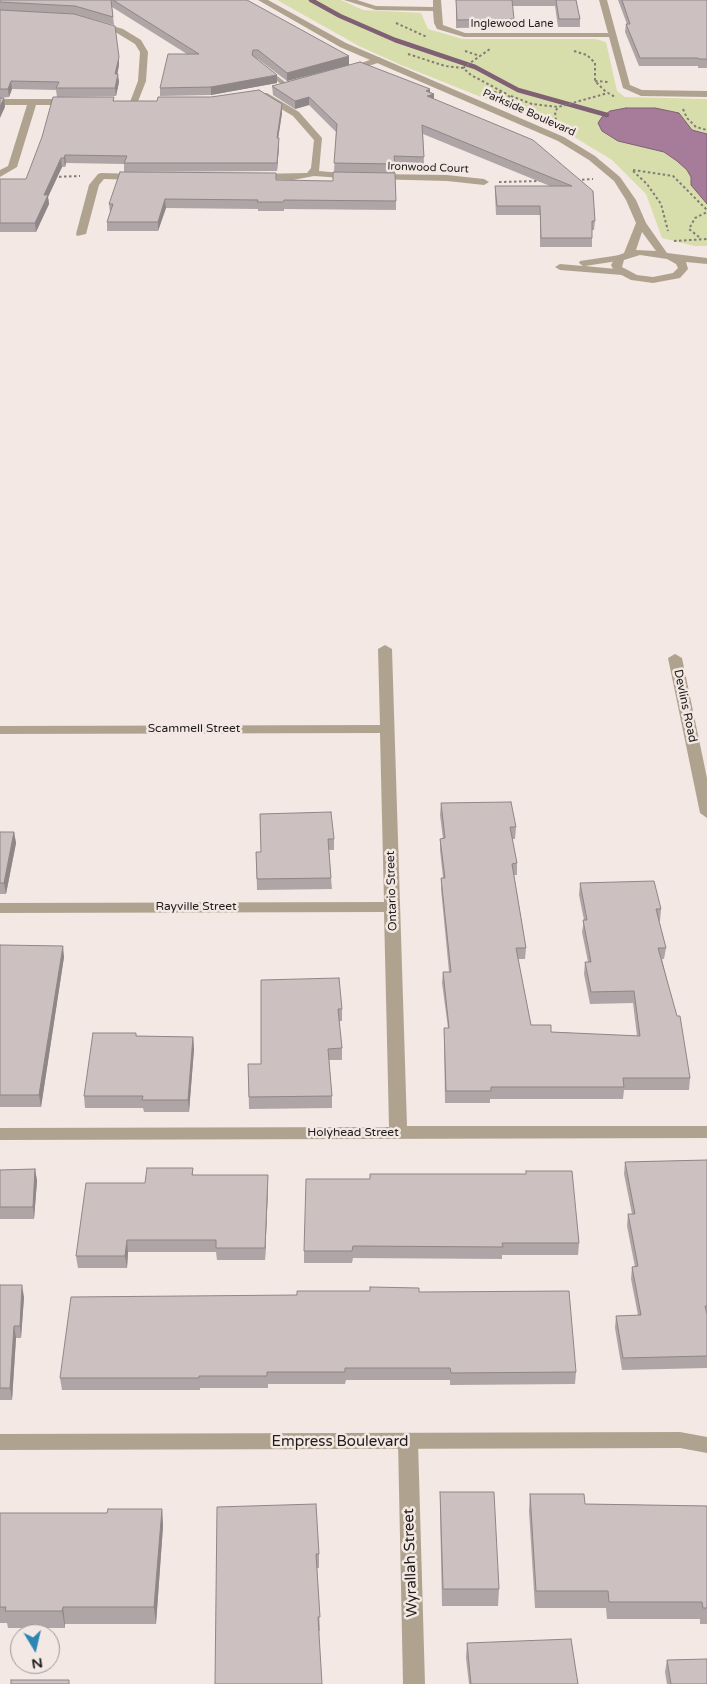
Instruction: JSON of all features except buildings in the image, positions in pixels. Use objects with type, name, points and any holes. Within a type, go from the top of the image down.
[{"type":"street","name":"Parkside Boulevard","points":[[262,0],[343,45],[561,139],[592,158],[617,179],[631,200],[640,223],[663,254]]},
{"type":"street","points":[[348,0],[376,8],[437,5]]},
{"type":"street","points":[[603,0],[626,86],[641,93],[707,94]]},
{"type":"street","name":"Inglewood Lane","points":[[437,5],[440,27],[464,35],[612,35]]},
{"type":"street","points":[[83,20],[120,31],[138,42],[144,52],[142,80],[134,102]]},
{"type":"street","points":[[333,73],[378,60]]},
{"type":"street","points":[[292,85],[256,94],[296,114],[306,122],[319,140],[316,170],[312,173]]},
{"type":"street","points":[[0,102],[78,102]]},
{"type":"street","points":[[0,174],[12,167],[32,102]]},
{"type":"street","name":"Ironwood Court","points":[[243,177],[293,177],[312,173],[337,177],[447,178],[484,182]]},
{"type":"street","points":[[81,234],[94,185],[101,176],[145,177]]},
{"type":"street","points":[[622,272],[616,265],[625,256],[640,223]]},
{"type":"street","points":[[707,261],[676,258],[647,252],[560,267],[622,272],[635,278],[653,280],[670,278],[681,273],[707,270]]},
{"type":"street","points":[[676,258],[683,265],[681,273]]},
{"type":"street","name":"Ontario Street","points":[[385,649],[398,1133]]},
{"type":"street","name":"Devlins Road","points":[[675,658],[707,813]]},
{"type":"street","name":"Scammell Street","points":[[0,730],[387,729]]},
{"type":"street","name":"Rayville Street","points":[[0,908],[392,907]]},
{"type":"street","name":"Holyhead Street","points":[[0,1134],[707,1132]]},
{"type":"street","name":"Empress Boulevard","points":[[680,1440],[707,1434]]},
{"type":"street","name":"Empress Boulevard","points":[[0,1442],[680,1440],[707,1445]]},
{"type":"street","name":"Wyrallah Street","points":[[408,1441],[414,1684]]},
{"type":"lane","points":[[261,66],[292,85]]},
{"type":"path","points":[[571,50],[587,55],[595,63],[595,81],[608,93]]},
{"type":"path","points":[[404,53],[446,66],[463,68],[471,75],[505,94],[532,104],[558,107],[583,100]]},
{"type":"path","points":[[463,68],[480,56]]},
{"type":"path","points":[[681,106],[687,118],[696,127],[707,130]]},
{"type":"path","points":[[556,123],[555,112],[558,107]]},
{"type":"path","points":[[631,169],[673,176],[707,211],[695,218],[689,228],[692,234],[700,238]]},
{"type":"path","points":[[52,177],[101,176]]},
{"type":"path","points":[[569,180],[617,179]]},
{"type":"path","points":[[484,182],[541,181]]},
{"type":"path","points":[[671,242],[700,238],[707,239]]},
{"type":"green space","points":[[277,0],[341,0],[363,10],[421,13],[428,29],[463,39],[595,39],[606,42],[617,91],[625,97],[707,99],[707,246],[694,246],[662,238],[646,194],[612,160],[561,129],[401,65],[359,46]]},
{"type":"shaded area","points":[[626,108],[655,108],[679,113],[692,130],[707,134],[707,204],[691,185],[691,177],[687,170],[677,161],[664,152],[618,141],[602,131],[598,123],[602,117],[610,111]]},
{"type":"waterway","points":[[311,0],[340,16],[395,40],[475,67],[518,90],[607,115]]}]
